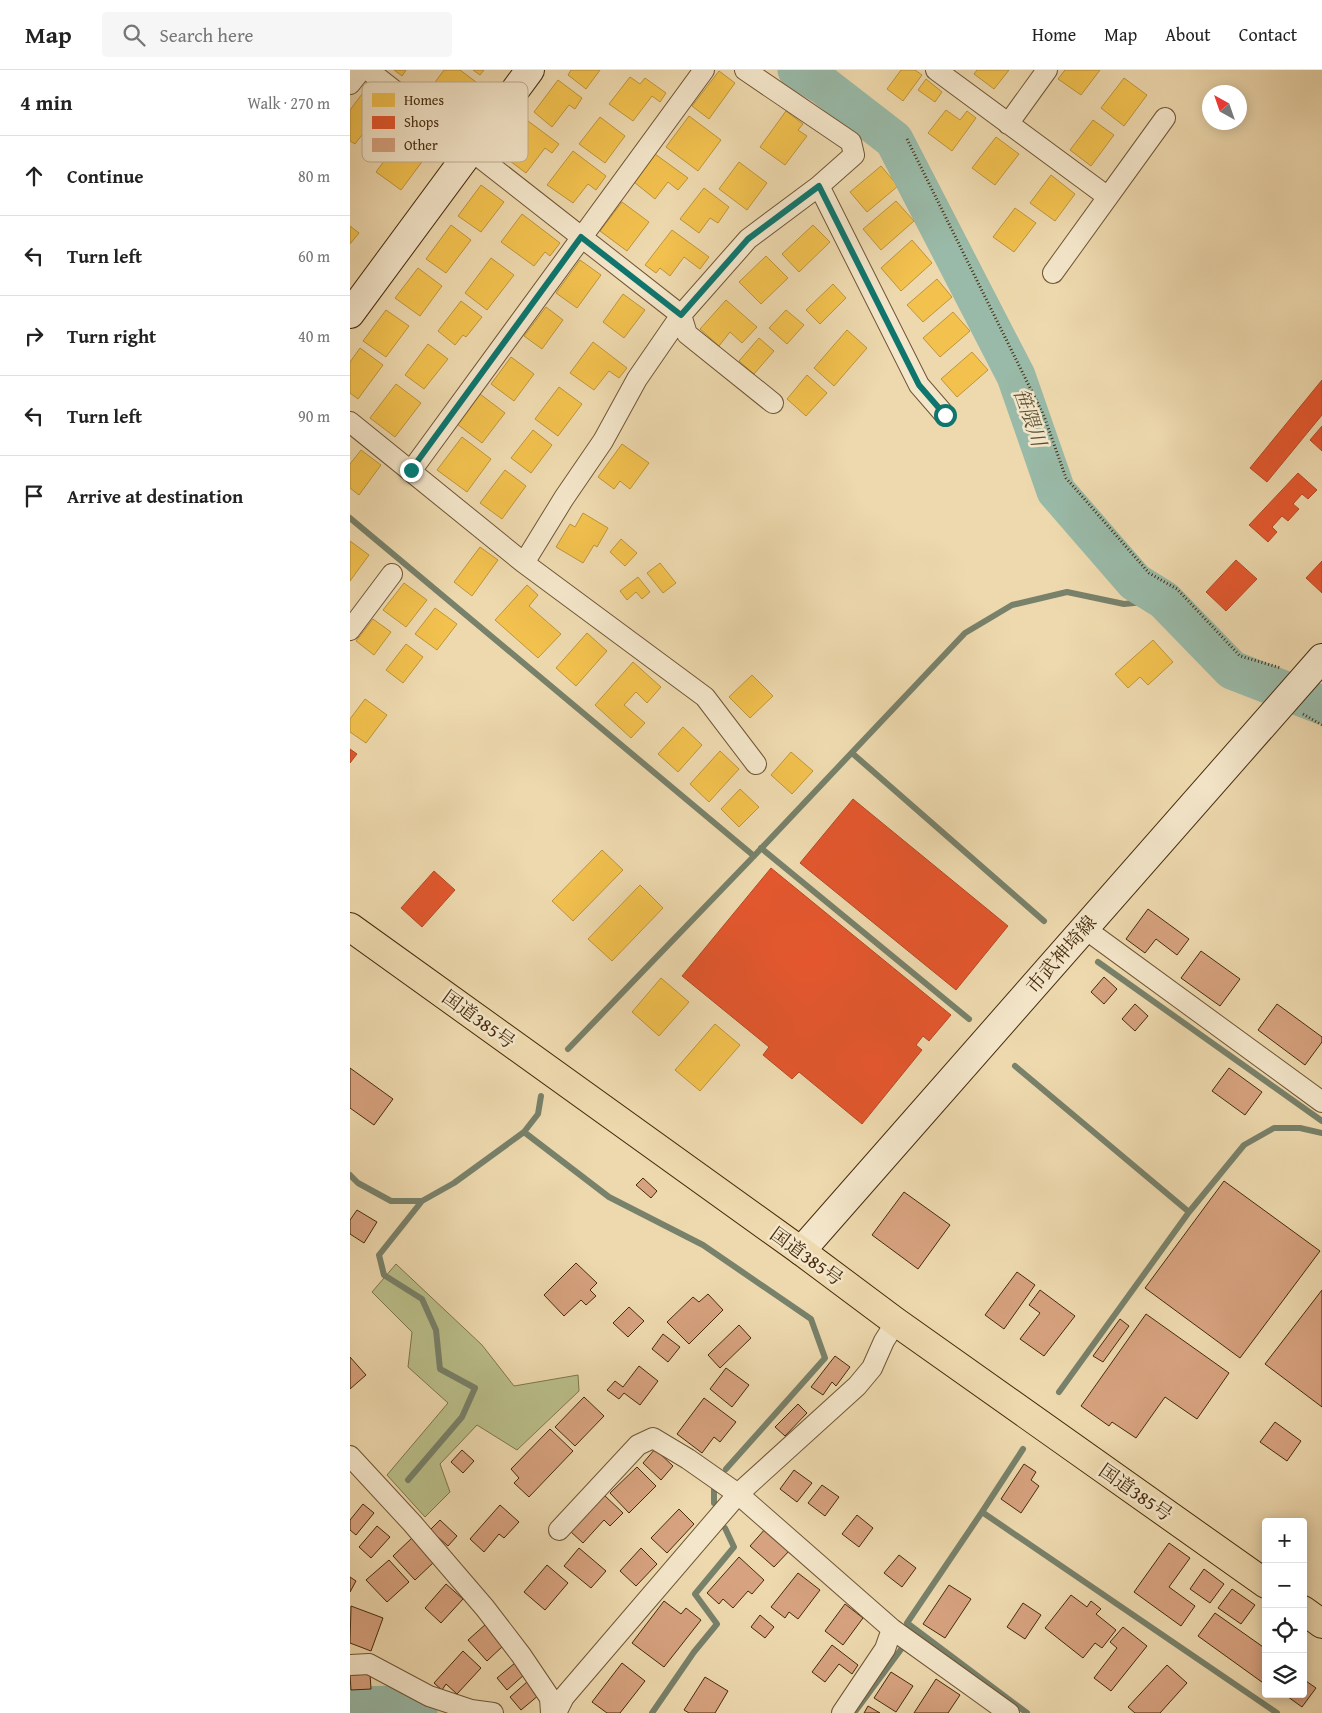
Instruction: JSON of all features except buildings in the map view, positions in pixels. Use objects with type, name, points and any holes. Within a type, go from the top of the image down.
[{"type":"highway","name":"国道385号","points":[[350,927],[801,1251],[896,1322],[1262,1581]]},
{"type":"highway","points":[[1307,1613],[1322,1624]]},
{"type":"main road","points":[[521,82],[530,70]]},
{"type":"main road","points":[[350,314],[464,162]]},
{"type":"main road","name":"市武神埼線","points":[[801,1251],[1322,658]]},
{"type":"street","points":[[350,84],[361,70]]},
{"type":"street","points":[[368,70],[384,82]]},
{"type":"street","points":[[411,470],[704,70]]},
{"type":"street","points":[[524,563],[564,498],[603,441],[636,379],[681,315],[748,239],[819,186],[854,155],[850,142],[746,70]]},
{"type":"street","points":[[936,70],[1108,197]]},
{"type":"street","points":[[1008,124],[1047,70]]},
{"type":"street","points":[[1053,272],[1165,118]]},
{"type":"street","points":[[484,162],[681,315],[686,334],[773,403]]},
{"type":"street","points":[[819,186],[919,385],[945,415]]},
{"type":"street","points":[[350,422],[524,563],[705,697],[756,764]]},
{"type":"street","points":[[350,630],[392,574]]},
{"type":"street","points":[[1084,928],[1322,1102]]},
{"type":"street","points":[[556,1713],[564,1698],[738,1494],[857,1386],[872,1368],[884,1341],[896,1322]]},
{"type":"street","points":[[560,1530],[638,1445],[653,1438],[688,1459],[738,1494],[892,1629],[1009,1713]]},
{"type":"street","points":[[350,1456],[412,1523],[485,1608],[522,1655],[550,1698],[551,1713]]},
{"type":"street","points":[[842,1713],[885,1649],[892,1629]]},
{"type":"street","points":[[350,1665],[369,1664],[429,1696],[471,1710],[493,1713]]},
{"type":"path","points":[[907,139],[1044,416],[1066,478],[1149,573],[1177,589],[1240,656],[1288,670],[1304,678]]},
{"type":"green space","points":[[396,1264],[482,1345],[514,1386],[578,1375],[579,1391],[517,1450],[477,1425],[440,1464],[450,1492],[425,1517],[387,1475],[448,1403],[408,1367],[412,1332],[372,1292]]},
{"type":"waterway","name":"笹隈川","points":[[797,70],[823,85],[894,140],[1016,376],[1056,491],[1135,582],[1164,600],[1232,670],[1322,705]]},
{"type":"waterway","points":[[350,518],[754,856]]},
{"type":"waterway","points":[[568,1049],[965,633],[1012,605],[1067,592],[1124,604],[1164,600]]},
{"type":"waterway","points":[[852,753],[1044,921]]},
{"type":"waterway","points":[[761,848],[969,1019]]},
{"type":"waterway","points":[[1098,962],[1322,1121]]},
{"type":"waterway","points":[[1015,1066],[1189,1212]]},
{"type":"waterway","points":[[350,1175],[358,1183],[391,1201],[422,1201],[454,1183],[524,1132],[538,1114],[541,1096]]},
{"type":"waterway","points":[[1059,1392],[1189,1212],[1244,1145],[1274,1128],[1300,1128],[1322,1133]]},
{"type":"waterway","points":[[524,1132],[609,1197],[703,1245],[811,1319],[825,1358],[726,1469]]},
{"type":"waterway","points":[[408,1480],[462,1417],[475,1388],[440,1369],[436,1330],[422,1299],[384,1275],[379,1255],[422,1201]]},
{"type":"waterway","points":[[982,1512],[1023,1449]]},
{"type":"waterway","points":[[714,1485],[714,1503]]},
{"type":"waterway","points":[[1027,1713],[907,1623],[982,1512],[1277,1713]]},
{"type":"waterway","points":[[652,1713],[694,1652],[717,1624],[695,1594],[734,1547],[725,1528]]},
{"type":"waterway","points":[[854,1713],[902,1648]]},
{"type":"waterway","points":[[350,1706],[404,1705],[418,1713]]},
{"type":"route","points":[[411,470],[581,237],[681,315],[748,239],[819,186],[919,385],[945,415]]}]
